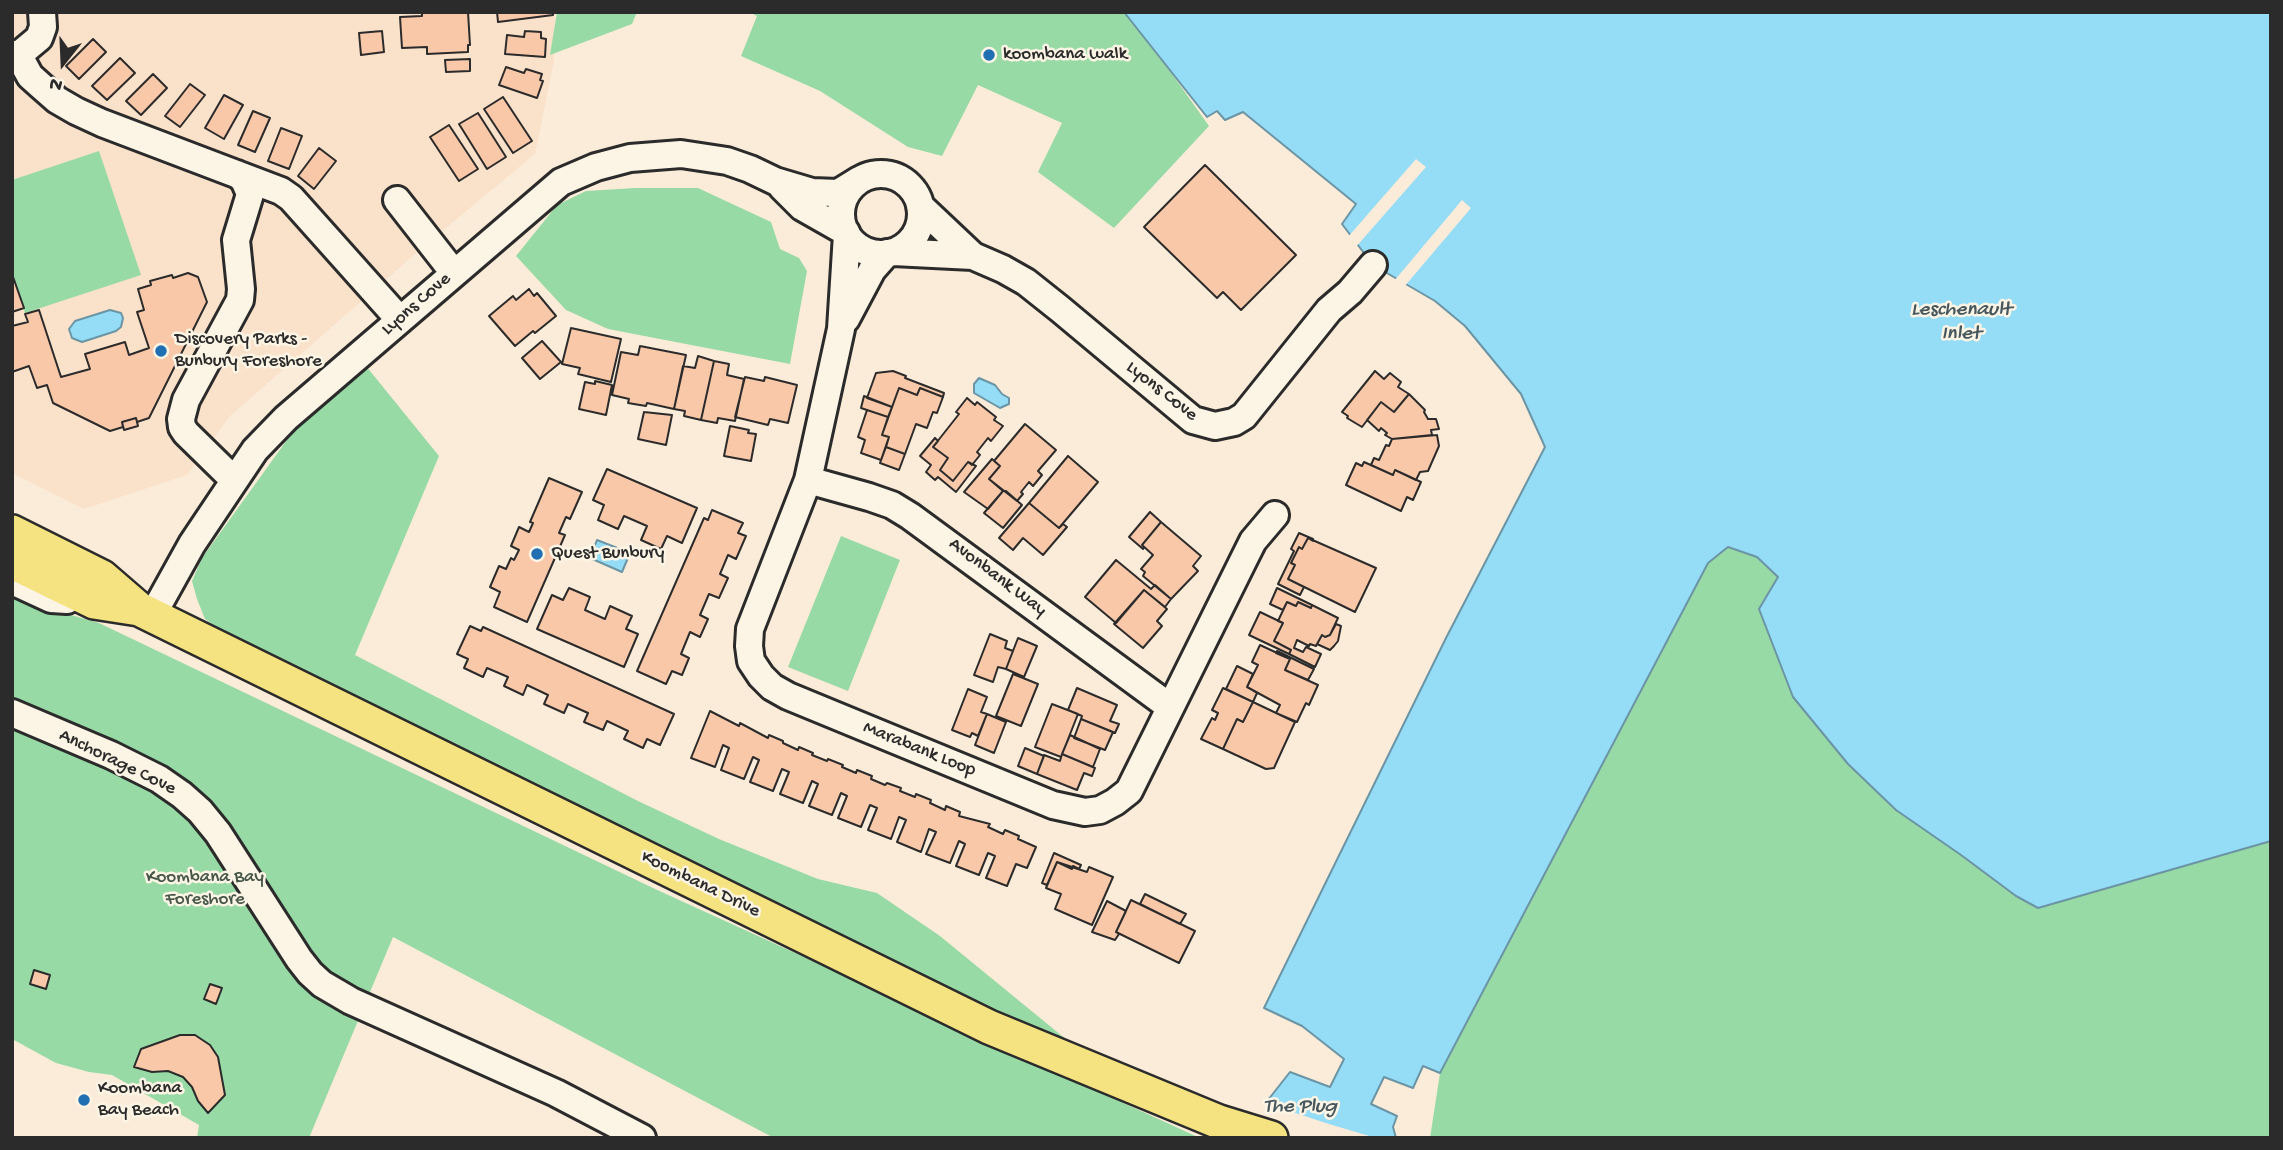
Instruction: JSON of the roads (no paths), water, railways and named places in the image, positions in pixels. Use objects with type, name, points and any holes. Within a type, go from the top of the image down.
[{"type":"main road","name":"Koombana Drive","points":[[12,532],[102,577],[145,612],[989,1027],[1219,1122],[1271,1138]]},
{"type":"main road","name":"Koombana Drive","points":[[12,562],[94,602],[145,612]]},
{"type":"street","points":[[42,12],[43,27],[39,38],[31,47],[15,54],[40,86],[57,100],[102,124],[281,191],[301,206],[400,320]]},
{"type":"street","name":"Lyons Cove","points":[[145,612],[255,450],[286,418],[561,182],[596,167],[630,158],[681,154],[727,161],[775,181],[811,192],[838,193],[859,180]]},
{"type":"street","points":[[234,480],[186,433],[181,419],[186,400],[240,300],[236,240],[250,194],[244,180],[237,174]]},
{"type":"street","points":[[871,175],[897,177],[908,184],[916,194],[921,217],[919,229],[904,247],[890,252],[871,252],[860,248],[846,233],[841,209],[850,188],[859,180],[871,175]]},
{"type":"street","name":"Lyons Cove","points":[[775,181],[802,206],[846,233]]},
{"type":"street","points":[[397,200],[454,273]]},
{"type":"street","name":"Lyons Cove","points":[[920,206],[973,256],[1026,282],[1181,411],[1203,424],[1223,426],[1244,416],[1329,310],[1350,292],[1373,265]]},
{"type":"street","name":"Marabank Loop","points":[[846,233],[841,329],[808,480],[750,629],[751,661],[772,687],[788,696],[1053,805],[1085,812],[1100,810],[1115,803],[1129,791],[1253,541],[1275,515]]},
{"type":"street","name":"Lyons Cove","points":[[890,252],[973,256]]},
{"type":"street","name":"Marabank Loop","points":[[841,329],[872,270],[890,252]]},
{"type":"street","name":"Avonbank Way","points":[[808,480],[892,505],[911,516],[1170,707]]},
{"type":"street","points":[[12,581],[51,599],[94,602]]},
{"type":"street","name":"Anchorage Cove","points":[[12,713],[111,755],[159,779],[183,795],[218,833],[310,974],[335,993],[556,1093],[642,1138]]},
{"type":"water","name":"Leschenault Inlet","points":[[1124,12],[2271,12],[2271,841],[2038,908],[2016,896],[1896,810],[1848,764],[1793,697],[1759,609],[1778,577],[1757,557],[1728,547],[1708,563],[1440,1073],[1423,1066],[1413,1088],[1384,1077],[1371,1104],[1397,1116],[1393,1127],[1396,1138],[1238,1138],[1290,1072],[1330,1087],[1344,1059],[1302,1026],[1264,1008],[1446,638],[1545,447],[1521,394],[1465,326],[1435,301],[1373,265],[1342,224],[1356,204],[1243,112],[1225,120],[1217,111],[1207,117]]},
{"type":"water","points":[[110,310],[121,313],[123,318],[121,327],[116,331],[82,342],[72,338],[69,329],[75,321]]},
{"type":"water","points":[[979,378],[995,385],[1009,398],[1009,404],[1000,408],[974,393],[974,384]]},
{"type":"water","points":[[597,540],[630,553],[622,572],[590,558]]},
{"type":"place","name":"koombana walk","points":[[989,55]]},
{"type":"place","name":"Discovery Parks - Bunbury Foreshore","points":[[161,351]]},
{"type":"place","name":"Quest Bunbury","points":[[537,554]]},
{"type":"place","name":"Koombana Bay Beach","points":[[84,1100]]},
{"type":"park label","name":"Koombana Bay Foreshore","points":[[205,889]]},
{"type":"water label","name":"The Plug","points":[[1300,1108]]}]
